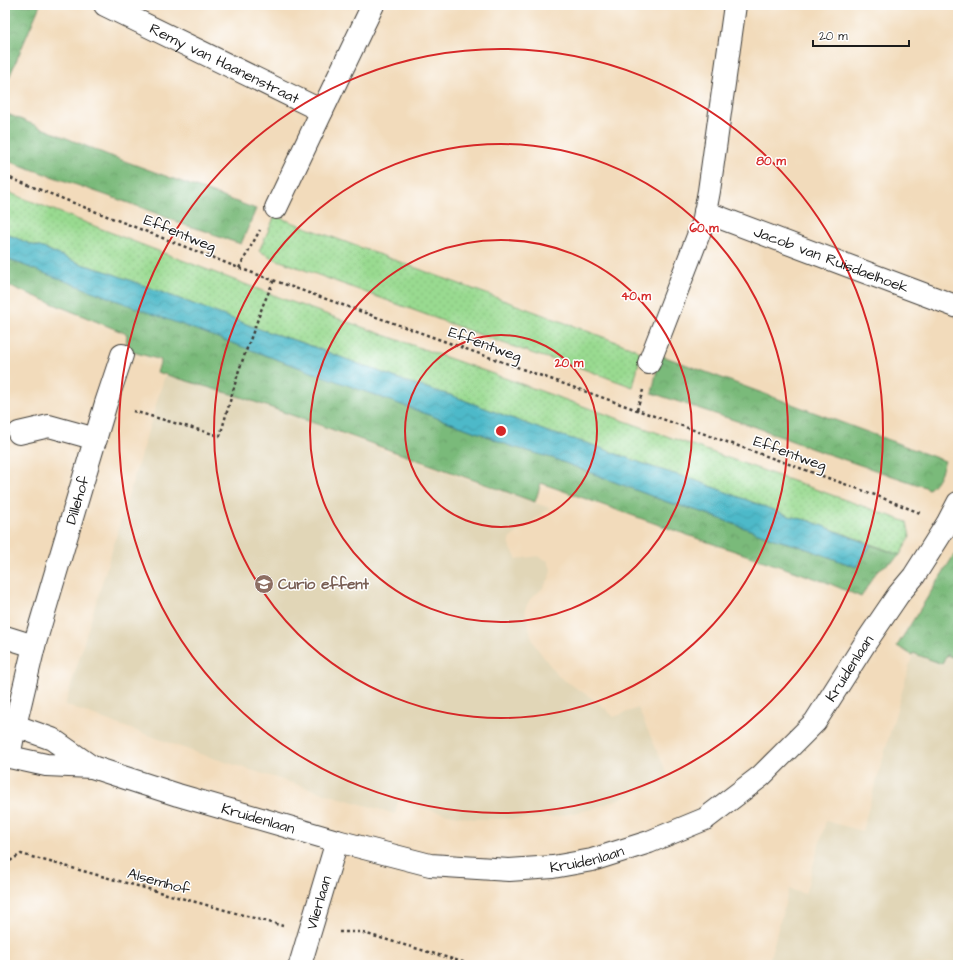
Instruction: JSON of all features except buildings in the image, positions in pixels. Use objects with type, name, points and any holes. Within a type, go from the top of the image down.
[{"type":"street","name":"Remy van Haanenstraat","points":[[105,5],[322,111]]},
{"type":"street","points":[[276,208],[373,5]]},
{"type":"street","points":[[649,363],[703,223],[734,5]]},
{"type":"street","name":"Jacob van Ruisdaelhoek","points":[[705,212],[958,307]]},
{"type":"street","name":"Dillehof","points":[[7,757],[10,724],[106,403],[122,355]]},
{"type":"street","points":[[19,433],[48,426],[96,439]]},
{"type":"street","name":"Kruidenlaan","points":[[7,757],[46,765],[92,767],[178,795],[337,841],[430,865],[509,870],[553,867],[592,860],[649,842],[705,818],[761,776],[815,722],[864,645],[898,595],[914,576],[947,524],[958,503]]},
{"type":"street","points":[[5,638],[34,646]]},
{"type":"street","name":"Kruidenlaan","points":[[10,724],[52,739],[92,767]]},
{"type":"street","name":"Vlierlaan","points":[[300,965],[337,841]]},
{"type":"path","name":"Effentweg","points":[[5,176],[239,268],[870,493],[947,524]]},
{"type":"path","points":[[239,268],[269,213],[276,208]]},
{"type":"path","points":[[106,403],[220,436],[239,370],[274,280]]},
{"type":"path","name":"Alsemhof","points":[[5,864],[21,854],[310,933]]},
{"type":"path","points":[[310,933],[360,932],[473,965]]},
{"type":"shaded area","points":[[165,375],[242,397],[424,465],[550,508],[509,539],[511,549],[517,559],[538,556],[548,561],[551,569],[549,579],[542,589],[530,599],[525,609],[531,636],[536,647],[558,676],[599,703],[614,717],[638,708],[670,780],[592,809],[555,817],[473,819],[438,812],[398,801],[395,814],[200,754],[65,705]]},
{"type":"shaded area","points":[[913,653],[942,664],[946,655],[958,659],[958,965],[768,965],[789,889],[805,894],[826,821],[862,831]]},
{"type":"green space","points":[[5,5],[40,5],[5,87]]},
{"type":"green space","points":[[5,113],[108,155],[256,209],[241,244],[5,160]]},
{"type":"green space","points":[[5,191],[289,301],[907,522],[910,537],[900,555],[810,521],[789,516],[697,481],[652,467],[590,444],[548,432],[453,396],[407,382],[303,343],[262,330],[108,272],[78,263],[5,233]]},
{"type":"green space","points":[[275,216],[633,348],[641,353],[633,387],[573,365],[537,355],[500,342],[275,259],[259,251]]},
{"type":"green space","points":[[5,258],[484,435],[510,446],[552,458],[667,502],[702,512],[774,539],[799,546],[856,567],[871,545],[900,555],[878,571],[861,597],[826,582],[541,483],[535,502],[241,397],[157,372],[161,360],[126,350],[127,334],[5,284]]},
{"type":"green space","points":[[660,355],[945,461],[941,473],[929,489],[813,449],[761,429],[652,393]]},
{"type":"green space","points":[[958,553],[958,659],[946,655],[942,664],[913,653],[912,655],[897,646],[954,555]]},
{"type":"water","points":[[5,233],[78,263],[108,272],[262,330],[303,343],[407,382],[453,396],[548,432],[590,444],[652,467],[697,481],[789,516],[810,521],[871,545],[856,567],[799,546],[774,539],[702,512],[667,502],[552,458],[510,446],[484,435],[155,315],[5,258]]},
{"type":"place","name":"Curio effent","points":[[264,584]]}]
